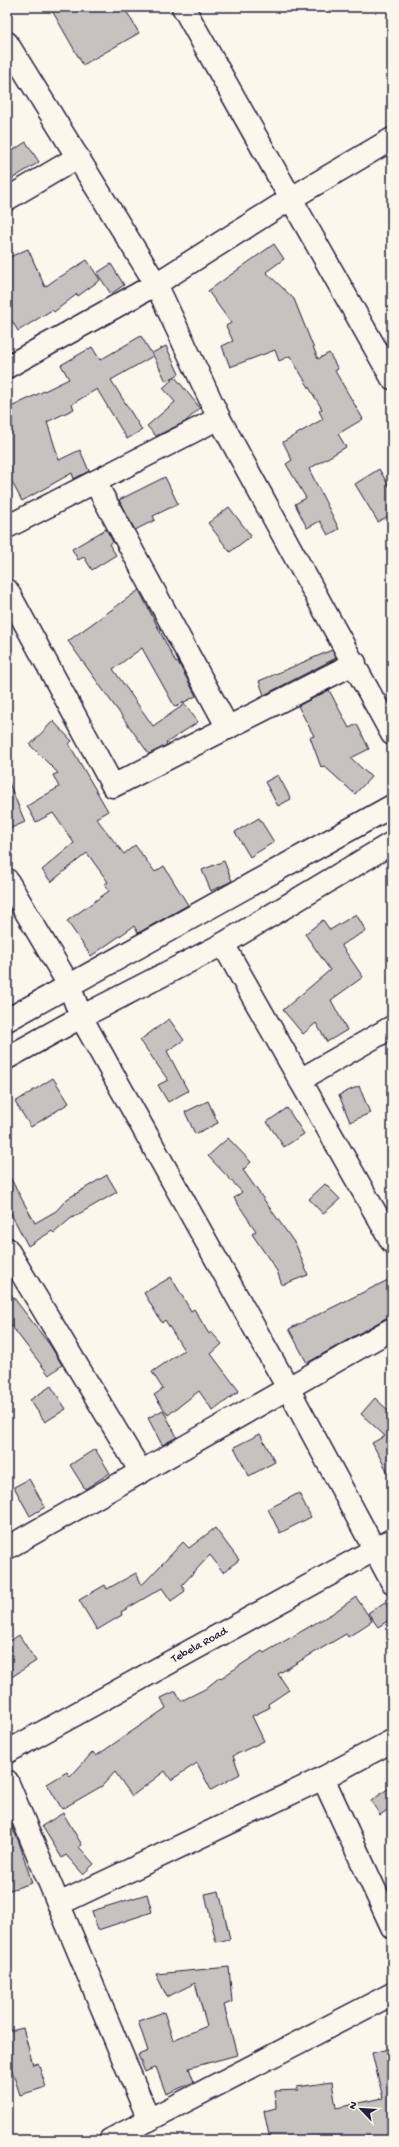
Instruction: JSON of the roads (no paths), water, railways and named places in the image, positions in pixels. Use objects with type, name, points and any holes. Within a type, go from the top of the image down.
[{"type":"street","points":[[182,7],[392,378]]},
{"type":"street","points":[[7,44],[156,284],[219,418],[355,663],[392,734]]},
{"type":"street","points":[[7,367],[156,284],[290,199],[392,139]]},
{"type":"street","points":[[7,199],[78,158]]},
{"type":"street","points":[[7,527],[219,418]]},
{"type":"street","points":[[95,482],[228,728]]},
{"type":"street","points":[[7,590],[113,786],[355,663]]},
{"type":"street","points":[[7,1020],[392,806]]},
{"type":"street","points":[[7,1058],[81,1017],[223,944],[392,843]]},
{"type":"street","points":[[7,880],[69,985],[81,1017],[288,1388],[383,1545],[392,1582]]},
{"type":"street","points":[[223,944],[392,1242]]},
{"type":"street","points":[[300,1080],[392,1027]]},
{"type":"street","points":[[7,1249],[142,1472]]},
{"type":"street","points":[[7,1548],[392,1329]]},
{"type":"street","name":"Tebela Road","points":[[7,1752],[383,1545]]},
{"type":"street","points":[[59,1904],[323,1778],[392,1741]]},
{"type":"street","points":[[323,1778],[392,1927]]},
{"type":"street","points":[[7,1781],[149,2120]]},
{"type":"street","points":[[110,2140],[392,1994]]}]
